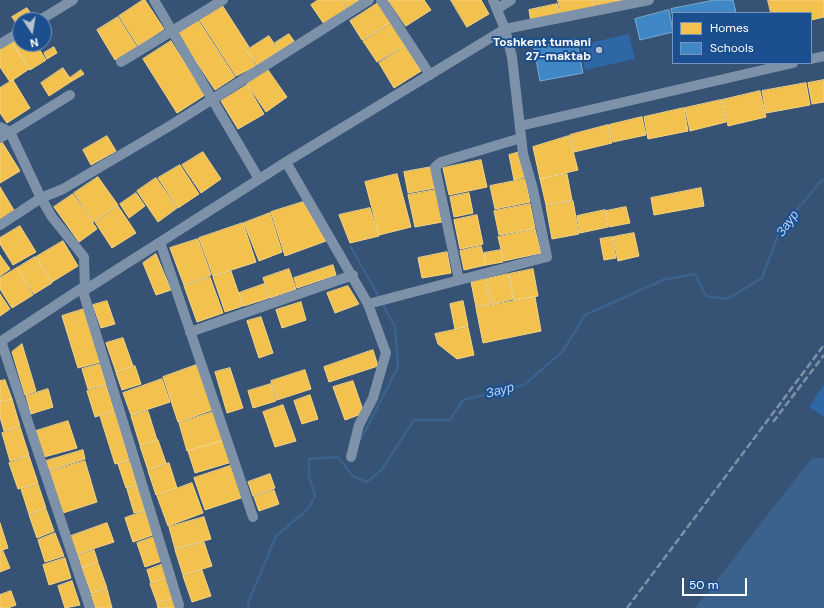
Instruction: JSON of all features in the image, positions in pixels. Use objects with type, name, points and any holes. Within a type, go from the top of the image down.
[{"type":"street","points":[[52,13],[73,0]]},
{"type":"street","points":[[154,0],[259,179]]},
{"type":"street","points":[[122,62],[223,0]]},
{"type":"street","points":[[0,225],[41,198],[63,189],[212,101],[369,0]]},
{"type":"street","points":[[380,0],[430,75]]},
{"type":"street","points":[[368,304],[547,257],[534,189],[523,154],[512,57],[505,28],[495,5],[511,0]]},
{"type":"street","points":[[90,608],[1,342],[286,162],[505,28],[649,0]]},
{"type":"street","points":[[0,44],[12,37]]},
{"type":"street","points":[[812,59],[824,56]]},
{"type":"street","points":[[520,126],[789,64]]},
{"type":"street","points":[[0,138],[70,95]]},
{"type":"street","points":[[0,127],[10,132],[41,198],[52,217],[84,257],[84,289],[179,605]]},
{"type":"street","points":[[459,280],[435,168],[441,162],[521,138]]},
{"type":"street","points":[[286,162],[353,275],[368,304],[386,353],[374,398],[359,425],[351,457]]},
{"type":"street","points":[[160,242],[253,517]]},
{"type":"street","points":[[190,332],[353,275]]},
{"type":"shaded area","points":[[629,34],[635,59],[585,70],[580,45]]},
{"type":"shaded area","points":[[824,384],[824,417],[809,407]]},
{"type":"shaded area","points":[[822,457],[824,459],[824,608],[695,608],[811,459]]},
{"type":"building: Homes","points":[[145,0],[164,29],[138,46],[119,16]]},
{"type":"building: Homes","points":[[318,0],[341,0],[346,9],[324,24],[311,5]]},
{"type":"building: Homes","points":[[342,0],[360,0],[347,8]]},
{"type":"building: Homes","points":[[388,0],[424,0],[431,10],[406,26]]},
{"type":"building: Homes","points":[[451,0],[481,0],[489,14],[467,27]]},
{"type":"building: Homes","points":[[558,0],[593,0],[595,8],[561,15]]},
{"type":"building: Homes","points":[[594,0],[630,0],[596,8]]},
{"type":"building: Homes","points":[[768,0],[824,0],[824,17],[812,20],[812,12],[771,12]]},
{"type":"building: Homes","points":[[378,3],[391,22],[362,40],[350,21]]},
{"type":"building: Homes","points":[[557,4],[560,16],[531,22],[529,10]]},
{"type":"building: Homes","points":[[222,5],[249,47],[246,49],[256,66],[236,76],[199,19]]},
{"type":"building: Homes","points":[[27,8],[30,12],[20,12]]},
{"type":"building: Homes","points":[[118,17],[137,47],[115,60],[97,30]]},
{"type":"building: Homes","points":[[198,20],[235,77],[215,90],[178,34]]},
{"type":"building: Homes","points":[[391,23],[405,45],[377,62],[363,41]]},
{"type":"building: Homes","points":[[289,34],[294,41],[280,51],[275,43]]},
{"type":"building: Homes","points":[[269,36],[279,51],[257,65],[247,50]]},
{"type":"building: Homes","points":[[171,41],[205,95],[177,113],[143,59]]},
{"type":"building: Homes","points":[[11,42],[12,52],[18,52],[29,69],[10,82],[0,67],[0,49]]},
{"type":"building: Homes","points":[[405,46],[421,71],[394,88],[379,63]]},
{"type":"building: Homes","points":[[54,47],[57,53],[47,59],[44,53],[52,52],[52,48]]},
{"type":"building: Homes","points":[[18,52],[41,52],[46,60],[30,70]]},
{"type":"building: Homes","points":[[63,68],[72,81],[49,96],[41,83]]},
{"type":"building: Homes","points":[[81,70],[84,74],[72,81],[70,78]]},
{"type":"building: Homes","points":[[268,70],[287,97],[266,112],[247,84]]},
{"type":"building: Homes","points":[[13,80],[30,108],[7,123],[0,113],[0,88]]},
{"type":"building: Homes","points":[[824,80],[824,102],[812,104],[808,83]]},
{"type":"building: Homes","points":[[806,83],[810,105],[766,113],[762,91]]},
{"type":"building: Homes","points":[[247,85],[264,114],[238,129],[221,101]]},
{"type":"building: Homes","points":[[760,91],[766,117],[728,126],[722,100]]},
{"type":"building: Homes","points":[[721,100],[726,122],[690,131],[685,108]]},
{"type":"building: Homes","points":[[684,108],[688,131],[648,139],[644,117]]},
{"type":"building: Homes","points":[[642,117],[646,135],[613,142],[609,125]]},
{"type":"building: Homes","points":[[608,125],[612,143],[574,152],[570,135]]},
{"type":"building: Homes","points":[[107,136],[116,151],[91,165],[83,150]]},
{"type":"building: Homes","points":[[569,136],[578,170],[540,179],[533,147]]},
{"type":"building: Homes","points":[[2,142],[20,171],[0,183],[0,143]]},
{"type":"building: Homes","points":[[203,152],[221,179],[201,193],[182,165]]},
{"type":"building: Homes","points":[[520,152],[525,177],[514,180],[509,155]]},
{"type":"building: Homes","points":[[481,160],[487,187],[449,195],[443,168]]},
{"type":"building: Homes","points":[[180,165],[199,194],[178,208],[158,178]]},
{"type":"building: Homes","points":[[432,167],[435,188],[408,193],[404,172]]},
{"type":"building: Homes","points":[[397,174],[411,227],[379,235],[365,182]]},
{"type":"building: Homes","points":[[567,174],[572,200],[546,205],[540,179]]},
{"type":"building: Homes","points":[[98,177],[118,205],[93,222],[74,193]]},
{"type":"building: Homes","points":[[156,178],[177,208],[158,222],[137,191]]},
{"type":"building: Homes","points":[[525,179],[530,202],[495,209],[490,186]]},
{"type":"building: Homes","points":[[0,187],[15,212],[0,221]]},
{"type":"building: Homes","points":[[701,188],[704,206],[654,215],[651,198]]},
{"type":"building: Homes","points":[[435,190],[442,222],[415,227],[408,195]]},
{"type":"building: Homes","points":[[136,193],[145,206],[129,218],[120,204]]},
{"type":"building: Homes","points":[[469,193],[473,213],[454,217],[450,197]]},
{"type":"building: Homes","points":[[73,194],[97,229],[79,242],[54,207]]},
{"type":"building: Homes","points":[[573,201],[579,234],[552,239],[546,206]]},
{"type":"building: Homes","points":[[303,202],[326,241],[285,256],[271,212]]},
{"type":"building: Homes","points":[[530,204],[535,228],[499,235],[494,211]]},
{"type":"building: Homes","points":[[118,206],[136,233],[112,248],[95,222]]},
{"type":"building: Homes","points":[[626,207],[630,223],[609,227],[606,211]]},
{"type":"building: Homes","points":[[370,208],[379,236],[350,243],[339,215]]},
{"type":"building: Homes","points":[[605,210],[608,227],[580,233],[577,216]]},
{"type":"building: Homes","points":[[270,213],[282,252],[259,261],[244,223]]},
{"type":"building: Homes","points":[[477,215],[483,244],[460,249],[454,220]]},
{"type":"building: Homes","points":[[243,223],[256,262],[213,276],[199,238]]},
{"type":"building: Homes","points":[[20,226],[36,252],[13,265],[0,244],[0,238]]},
{"type":"building: Homes","points":[[535,229],[541,253],[504,261],[498,237]]},
{"type":"building: Homes","points":[[634,233],[639,256],[618,261],[613,237]]},
{"type":"building: Homes","points":[[612,237],[616,258],[604,260],[600,239]]},
{"type":"building: Homes","points":[[198,239],[211,275],[184,285],[170,248]]},
{"type":"building: Homes","points":[[63,241],[78,266],[52,282],[36,257]]},
{"type":"building: Homes","points":[[481,246],[486,265],[464,270],[460,251]]},
{"type":"building: Homes","points":[[501,250],[503,262],[486,265],[484,253]]},
{"type":"building: Homes","points":[[447,252],[451,273],[422,278],[418,258]]},
{"type":"building: Homes","points":[[156,254],[171,290],[156,295],[143,263]]},
{"type":"building: Homes","points":[[0,255],[10,269],[0,276]]},
{"type":"building: Homes","points":[[35,257],[52,283],[34,294],[17,268]]},
{"type":"building: Homes","points":[[333,265],[336,275],[297,288],[294,278]]},
{"type":"building: Homes","points":[[17,268],[33,295],[12,308],[0,289],[0,278]]},
{"type":"building: Homes","points":[[289,269],[296,289],[270,298],[263,278]]},
{"type":"building: Homes","points":[[533,269],[538,296],[514,300],[509,274]]},
{"type":"building: Homes","points":[[231,271],[243,306],[225,312],[213,277]]},
{"type":"building: Homes","points":[[508,274],[513,299],[492,304],[486,279]]},
{"type":"building: Homes","points":[[210,277],[223,313],[197,322],[184,286]]},
{"type":"building: Homes","points":[[485,279],[491,304],[476,307],[471,282]]},
{"type":"building: Homes","points":[[264,284],[269,298],[244,306],[239,293]]},
{"type":"building: Homes","points":[[348,286],[359,304],[335,313],[327,293]]},
{"type":"building: Homes","points":[[0,294],[10,309],[0,316]]},
{"type":"building: Homes","points":[[535,297],[541,331],[483,343],[476,308]]},
{"type":"building: Homes","points":[[107,301],[115,324],[101,328],[93,305]]},
{"type":"building: Homes","points":[[463,301],[468,326],[455,329],[450,304]]},
{"type":"building: Homes","points":[[301,302],[306,320],[282,328],[276,310]]},
{"type":"building: Homes","points":[[84,309],[100,362],[78,368],[62,316]]},
{"type":"building: Homes","points":[[261,317],[273,353],[259,358],[247,321]]},
{"type":"building: Homes","points":[[468,327],[474,355],[457,359],[438,344],[435,334]]},
{"type":"building: Homes","points":[[123,338],[133,366],[116,372],[106,343]]},
{"type":"building: Homes","points":[[22,344],[36,391],[25,395],[12,352]]},
{"type":"building: Homes","points":[[373,350],[378,366],[329,382],[324,367]]},
{"type":"building: Homes","points":[[100,364],[106,384],[88,389],[82,369]]},
{"type":"building: Homes","points":[[199,364],[215,409],[178,422],[163,377]]},
{"type":"building: Homes","points":[[135,366],[141,384],[122,390],[116,373]]},
{"type":"building: Homes","points":[[230,368],[243,408],[227,413],[215,372]]},
{"type":"building: Homes","points":[[305,370],[311,389],[277,400],[271,381]]},
{"type":"building: Homes","points":[[162,379],[170,402],[131,415],[123,393]]},
{"type":"building: Homes","points":[[5,380],[12,399],[0,402],[0,381]]},
{"type":"building: Homes","points":[[353,381],[364,413],[345,420],[333,387]]},
{"type":"building: Homes","points":[[271,384],[276,401],[253,408],[248,391]]},
{"type":"building: Homes","points":[[106,385],[114,411],[95,417],[87,391]]},
{"type":"building: Homes","points":[[48,389],[53,407],[31,414],[26,396]]},
{"type":"building: Homes","points":[[310,395],[318,419],[302,424],[294,401]]},
{"type":"building: Homes","points":[[12,399],[20,426],[4,431],[0,417],[0,403]]},
{"type":"building: Homes","points":[[283,405],[296,441],[275,447],[263,412]]},
{"type":"building: Homes","points":[[148,411],[157,440],[140,445],[131,416]]},
{"type":"building: Homes","points":[[216,411],[225,440],[187,451],[179,423]]},
{"type":"building: Homes","points":[[115,412],[129,460],[115,464],[100,416]]},
{"type":"building: Homes","points":[[68,421],[77,448],[44,457],[36,431]]},
{"type":"building: Homes","points":[[20,427],[29,455],[10,461],[2,433]]},
{"type":"building: Homes","points":[[158,440],[166,463],[148,470],[140,446]]},
{"type":"building: Homes","points":[[225,440],[232,462],[195,473],[188,451]]},
{"type":"building: Homes","points":[[83,450],[85,459],[49,470],[46,461]]},
{"type":"building: Homes","points":[[29,456],[38,483],[18,489],[9,463]]},
{"type":"building: Homes","points":[[85,461],[97,502],[63,513],[50,471]]},
{"type":"building: Homes","points":[[130,461],[137,485],[126,488],[118,464]]},
{"type":"building: Homes","points":[[169,463],[177,488],[156,495],[148,471]]},
{"type":"building: Homes","points":[[233,465],[244,497],[205,510],[194,478]]},
{"type":"building: Homes","points":[[270,474],[275,488],[253,496],[248,482]]},
{"type":"building: Homes","points":[[192,483],[203,513],[168,526],[157,496]]},
{"type":"building: Homes","points":[[38,484],[46,508],[29,514],[21,489]]},
{"type":"building: Homes","points":[[137,486],[145,510],[134,513],[127,489]]},
{"type":"building: Homes","points":[[274,490],[279,504],[259,511],[254,497]]},
{"type":"building: Homes","points":[[46,509],[54,531],[37,538],[29,515]]},
{"type":"building: Homes","points":[[145,511],[153,535],[133,542],[125,518]]},
{"type":"building: Homes","points":[[204,517],[211,539],[175,549],[169,527]]},
{"type":"building: Homes","points":[[0,523],[8,548],[0,551]]},
{"type":"building: Homes","points":[[107,523],[114,542],[77,554],[71,536]]},
{"type":"building: Homes","points":[[55,533],[64,556],[45,562],[38,540]]},
{"type":"building: Homes","points":[[154,537],[162,561],[145,567],[137,543]]},
{"type":"building: Homes","points":[[204,542],[212,566],[183,575],[175,550]]},
{"type":"building: Homes","points":[[94,550],[98,562],[82,568],[78,555]]},
{"type":"building: Homes","points":[[3,551],[10,568],[0,572],[0,552]]},
{"type":"building: Homes","points":[[65,558],[71,578],[49,585],[43,565]]},
{"type":"building: Homes","points":[[98,563],[107,588],[91,593],[82,568]]},
{"type":"building: Homes","points":[[163,564],[168,577],[151,583],[147,570]]},
{"type":"building: Homes","points":[[202,570],[211,596],[192,602],[183,576]]},
{"type":"building: Homes","points":[[168,578],[175,597],[157,603],[150,584]]},
{"type":"building: Homes","points":[[72,581],[80,605],[65,608],[58,586]]},
{"type":"building: Homes","points":[[107,589],[112,608],[95,608],[91,594]]},
{"type":"building: Homes","points":[[11,591],[16,605],[8,608],[0,608],[0,595]]},
{"type":"building: Homes","points":[[174,598],[178,608],[158,608],[157,604]]},
{"type":"building: Schools","points":[[715,0],[733,0],[736,12],[672,12],[672,14],[671,9]]},
{"type":"building: Schools","points":[[669,10],[672,32],[640,40],[635,19]]},
{"type":"building: Schools","points":[[576,39],[583,73],[540,81],[534,48]]},
{"type":"waterway","name":"Заур","points":[[249,608],[248,603],[276,536],[309,508],[315,496],[309,476],[309,459],[338,457],[353,476],[367,482],[382,469],[414,420],[450,420],[463,400],[524,385],[563,351],[585,315],[663,280],[695,274],[706,296],[727,299],[762,278],[780,230],[821,181],[824,180]]},
{"type":"waterway","points":[[351,247],[380,299]]},
{"type":"waterway","points":[[361,439],[398,367],[395,327],[382,303]]},
{"type":"railway","points":[[627,608],[824,345]]},
{"type":"railway","points":[[773,422],[824,355]]},
{"type":"place","name":"Toshkent tumani 27-maktab","points":[[599,50]]}]
